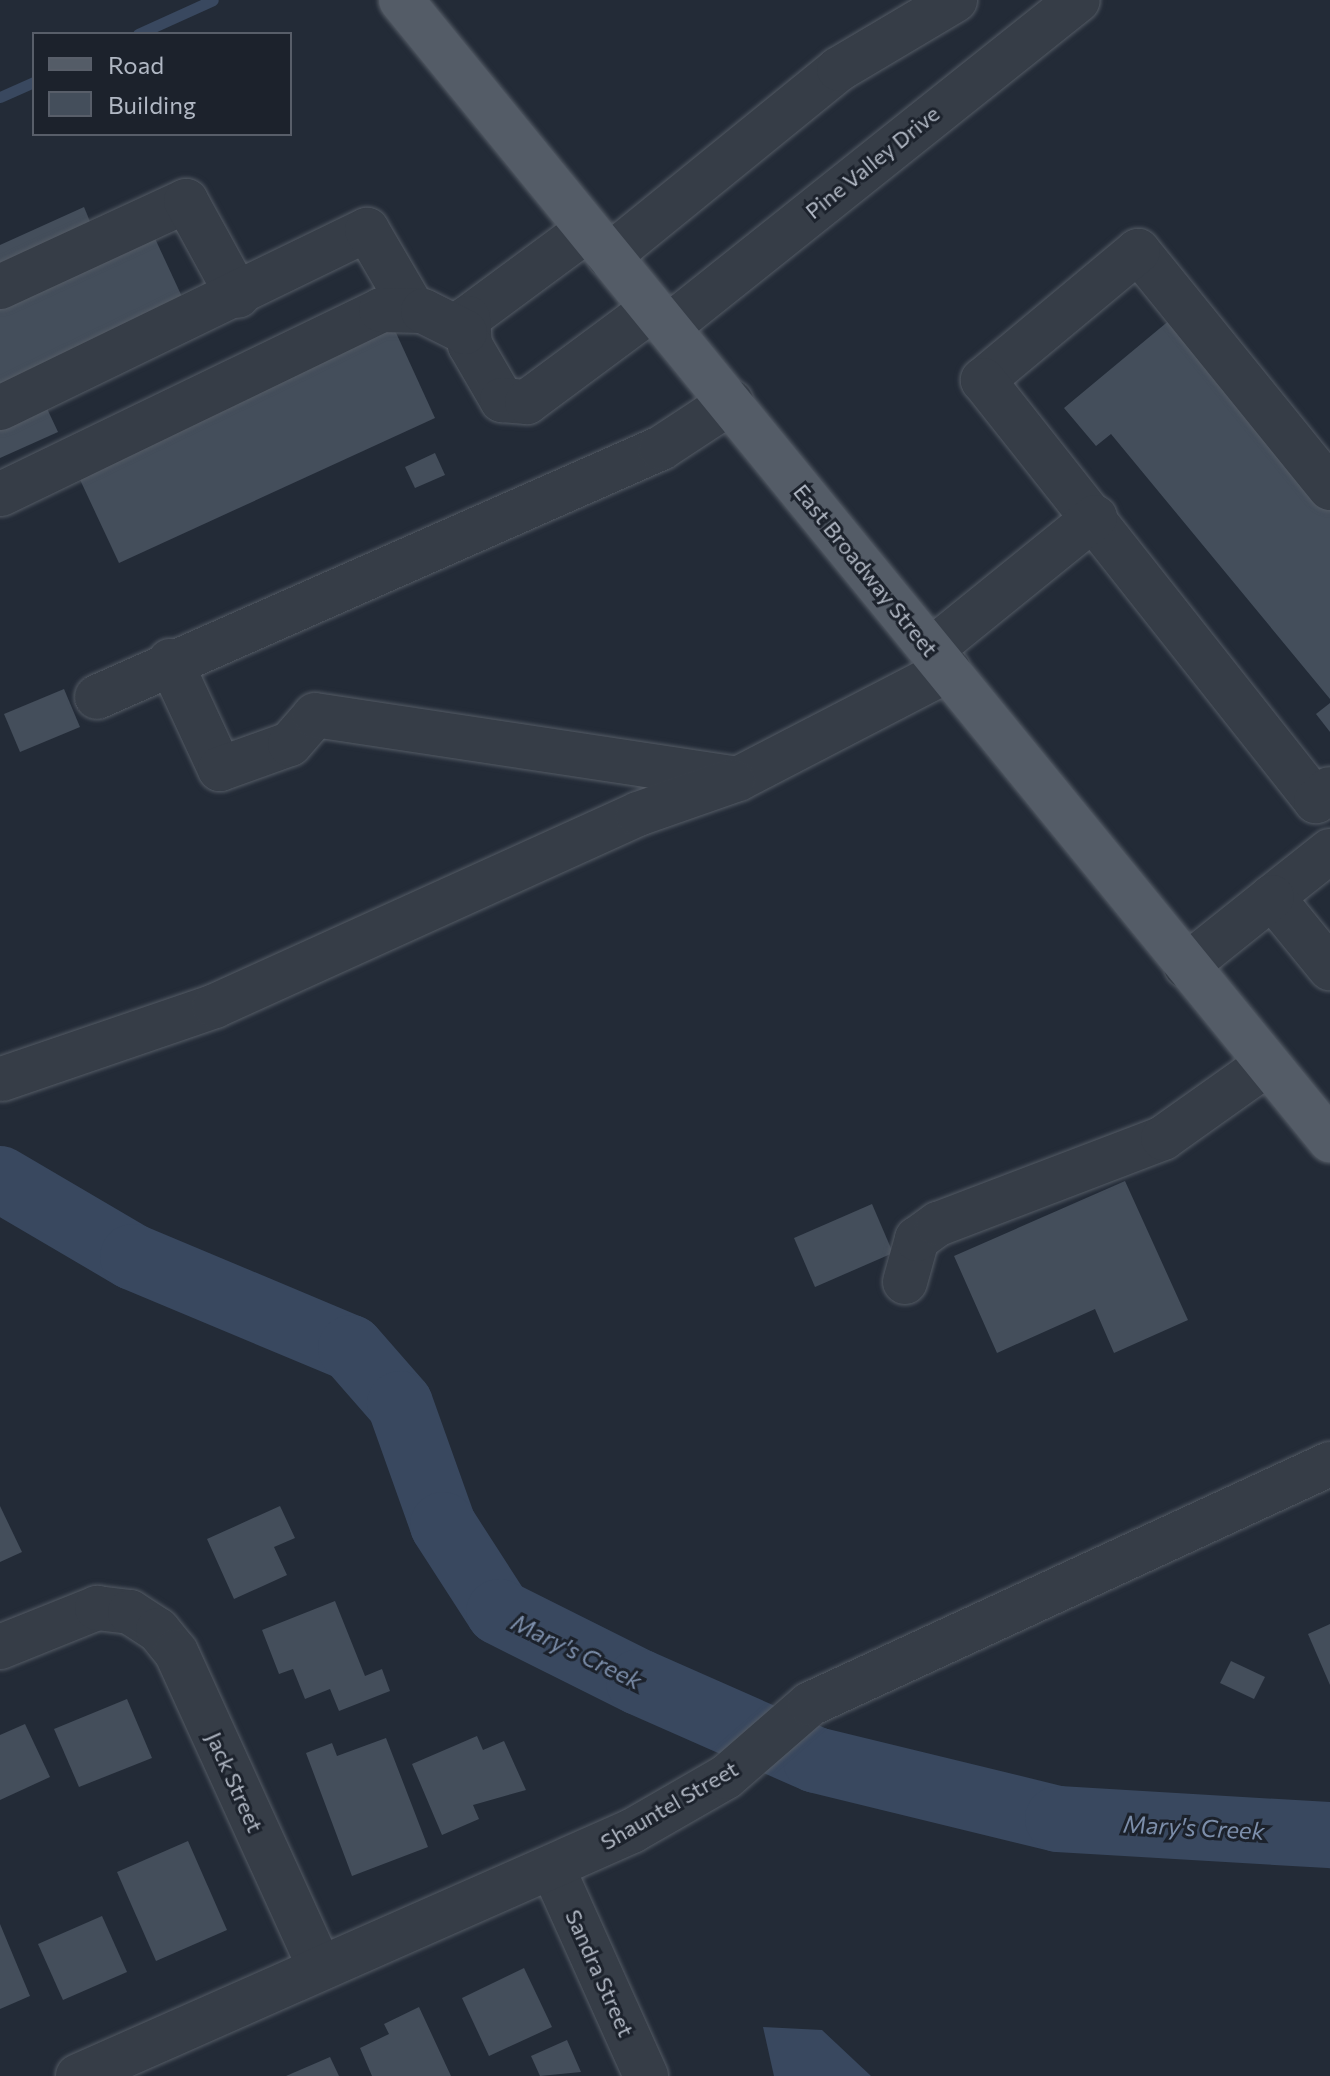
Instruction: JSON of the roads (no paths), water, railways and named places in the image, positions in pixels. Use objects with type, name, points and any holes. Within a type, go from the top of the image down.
[{"type":"main road","name":"East Broadway Street","points":[[406,5],[1186,966],[1329,1136]]},
{"type":"street","points":[[1,494],[381,310],[413,309],[465,332],[481,306],[598,243],[839,69],[955,0]]},
{"type":"street","name":"Pine Valley Drive","points":[[465,332],[502,400],[514,404],[660,318],[1078,0]]},
{"type":"street","points":[[0,287],[186,201],[238,296]]},
{"type":"street","points":[[0,408],[238,296],[367,230],[413,309]]},
{"type":"street","points":[[1330,488],[1138,251],[983,380],[1095,517],[1316,801],[1330,789]]},
{"type":"street","points":[[97,697],[170,661],[661,448],[731,402]]},
{"type":"street","points":[[2,1079],[215,1006],[638,814],[738,779],[939,660],[1095,517]]},
{"type":"street","points":[[170,661],[220,769],[290,744],[315,715],[738,779]]},
{"type":"street","points":[[1186,966],[1330,851]]},
{"type":"street","points":[[1272,897],[1330,968]]},
{"type":"street","points":[[905,1282],[917,1239],[938,1224],[1163,1138],[1267,1064]]},
{"type":"street","name":"Shauntel Street","points":[[78,2076],[553,1869],[726,1777],[810,1704],[1330,1464]]},
{"type":"street","name":"Jack Street","points":[[0,1647],[97,1608],[130,1612],[176,1652],[320,1968]]},
{"type":"street","name":"Sandra Street","points":[[553,1869],[646,2076]]},
{"type":"water","points":[[763,2027],[822,2030],[871,2076],[774,2076]]},
{"type":"waterway","points":[[142,32],[213,0]]},
{"type":"waterway","points":[[0,97],[32,83]]},
{"type":"waterway","name":"Mary's Creek","points":[[0,1179],[133,1257],[351,1348],[400,1404],[443,1525],[499,1612],[639,1682],[816,1760],[1058,1819],[1330,1835]]}]
